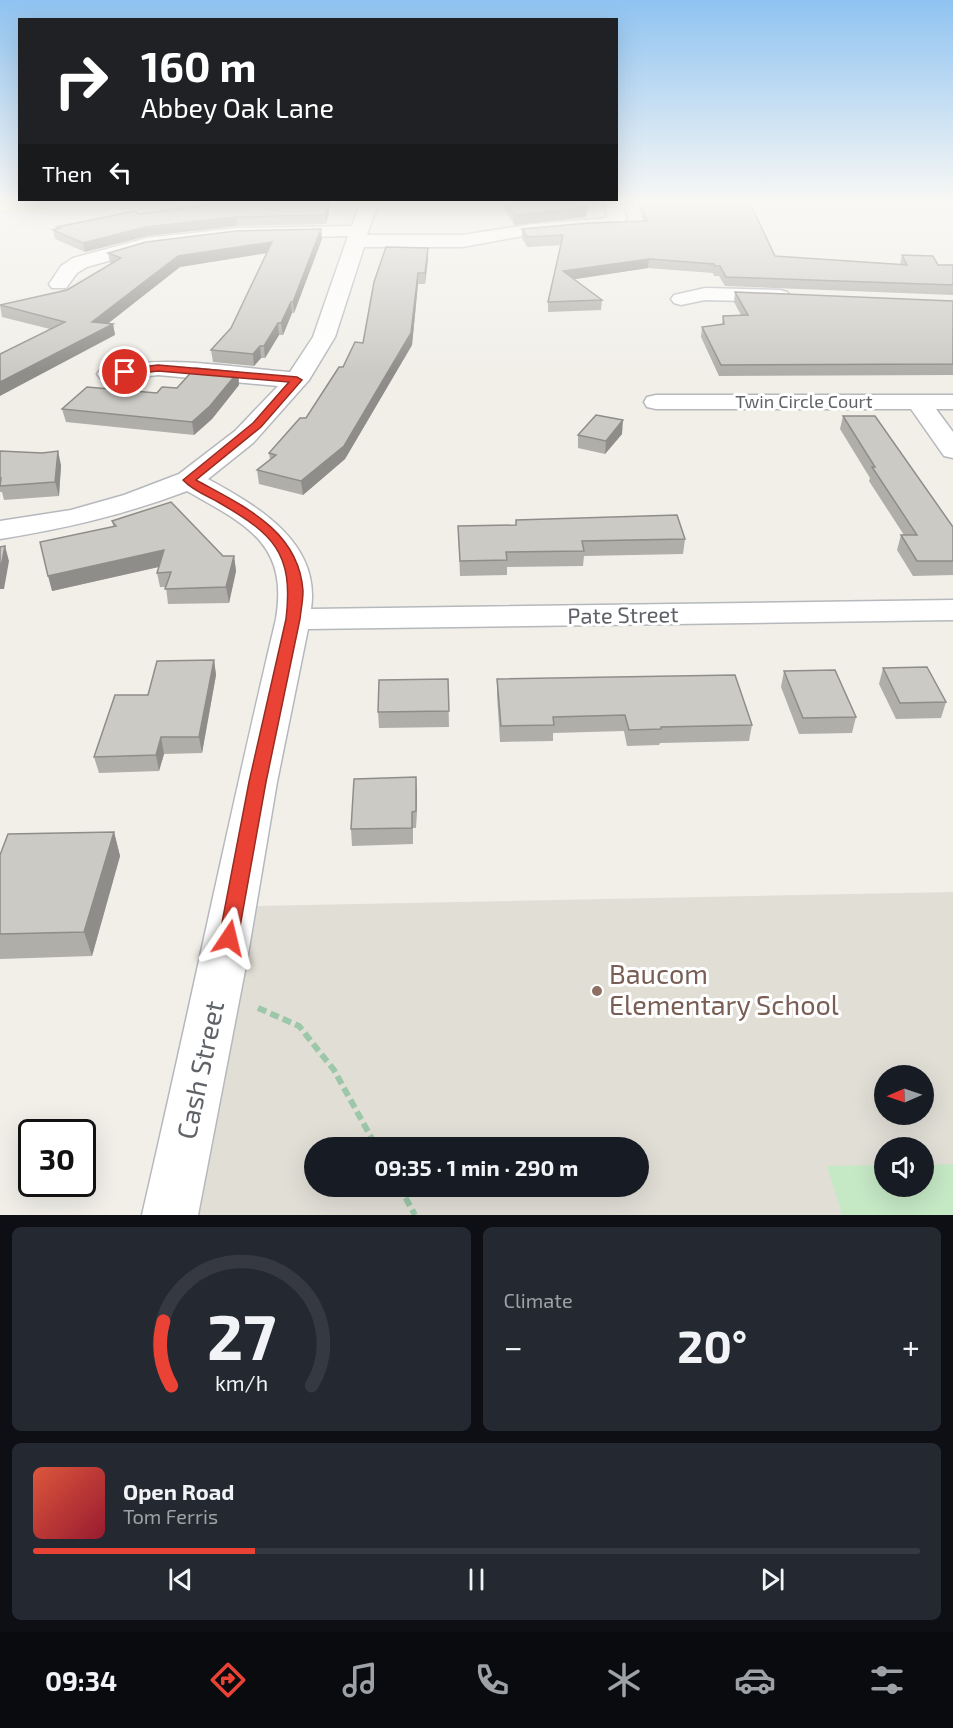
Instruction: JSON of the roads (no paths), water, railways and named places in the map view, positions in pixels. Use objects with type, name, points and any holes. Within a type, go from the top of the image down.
[{"type":"street","points":[[59,284],[70,268],[89,260]]},
{"type":"street","points":[[0,530],[44,524],[106,510],[189,480],[257,425],[297,380],[324,337],[350,260]]},
{"type":"street","points":[[681,299],[705,294],[805,297]]},
{"type":"street","points":[[109,374],[158,368],[297,380]]},
{"type":"street","name":"Twin Circle Court","points":[[656,402],[953,402]]},
{"type":"street","points":[[918,402],[953,450]]},
{"type":"street","name":"Cash Street","points":[[170,1215],[293,619],[296,592],[292,567],[280,543],[269,529],[189,480]]},
{"type":"street","name":"Pate Street","points":[[293,619],[953,610]]},
{"type":"place","name":"Baucom Elementary School","points":[[597,991]]}]
